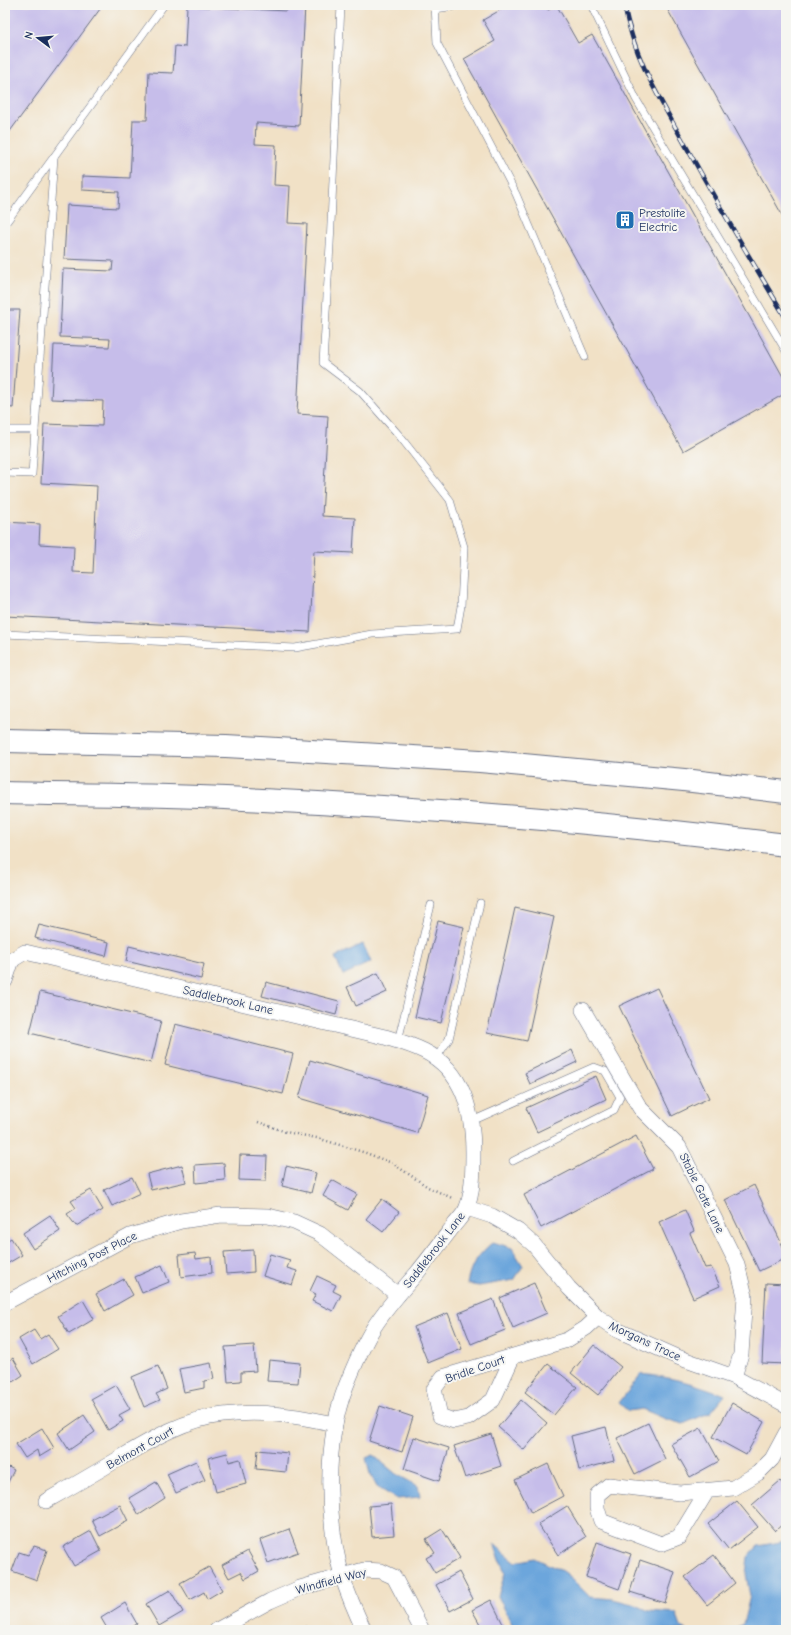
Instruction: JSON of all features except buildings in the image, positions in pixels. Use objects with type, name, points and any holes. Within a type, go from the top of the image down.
[{"type":"highway","points":[[5,741],[226,746],[480,761],[684,780],[786,792]]},
{"type":"highway","points":[[5,793],[224,798],[476,812],[679,831],[786,844]]},
{"type":"street","name":"Saddlebrook Lane","points":[[5,981],[12,960],[25,952],[385,1037],[424,1050],[436,1058],[447,1068],[464,1092],[472,1121],[473,1165],[467,1208],[435,1251],[398,1295],[374,1327],[358,1358],[346,1387],[335,1424],[330,1496],[334,1538],[343,1576],[364,1630]]},
{"type":"street","name":"Stable Gate Lane","points":[[583,1010],[640,1108],[679,1146],[737,1264],[745,1296],[741,1354],[734,1377]]},
{"type":"street","name":"Morgans Trace","points":[[467,1208],[492,1216],[518,1231],[534,1245],[569,1288],[598,1317],[617,1330],[646,1343],[734,1377],[786,1405]]},
{"type":"street","name":"Hitching Post Place","points":[[5,1303],[130,1236],[181,1221],[221,1215],[268,1216],[294,1222],[320,1234],[398,1295]]},
{"type":"street","name":"Bridle Court","points":[[513,1356],[492,1400],[468,1418],[454,1422],[440,1416],[434,1388],[443,1378],[513,1356],[567,1340],[586,1328],[598,1317]]},
{"type":"street","name":"Belmont Court","points":[[46,1501],[163,1433],[192,1422],[222,1415],[255,1413],[293,1415],[335,1424]]},
{"type":"street","points":[[707,1491],[679,1538],[661,1544],[601,1522],[597,1508],[597,1496],[609,1485],[680,1494],[733,1488],[758,1473],[772,1459],[786,1433]]},
{"type":"street","name":"Windfield Way","points":[[217,1630],[270,1601],[300,1588],[364,1570],[381,1571],[394,1577],[422,1630]]},
{"type":"lane","points":[[5,224],[164,5]]},
{"type":"lane","points":[[5,634],[295,648],[372,634],[457,629],[461,606],[464,547],[450,500],[398,434],[360,391],[323,362],[330,245],[340,5]]},
{"type":"lane","points":[[462,5],[435,7],[437,43],[516,194],[585,357]]},
{"type":"lane","points":[[591,5],[636,99],[786,351]]},
{"type":"lane","points":[[5,473],[32,474],[54,157]]},
{"type":"lane","points":[[5,430],[35,430]]},
{"type":"lane","points":[[436,1058],[449,1039],[480,903]]},
{"type":"lane","points":[[398,1041],[431,905]]},
{"type":"lane","points":[[472,1121],[594,1067],[605,1071],[620,1097],[614,1110],[513,1161]]},
{"type":"path","points":[[258,1122],[286,1132],[317,1138],[366,1153],[392,1164],[428,1187],[452,1198]]},
{"type":"water","points":[[363,944],[371,962],[343,975],[335,957]]},
{"type":"water","points":[[493,1242],[512,1248],[523,1266],[514,1280],[479,1286],[467,1284],[476,1260]]},
{"type":"water","points":[[641,1374],[684,1382],[725,1395],[711,1412],[683,1424],[642,1409],[628,1411],[619,1403]]},
{"type":"water","points":[[373,1455],[396,1474],[418,1486],[420,1497],[397,1499],[377,1487],[370,1474],[366,1458]]},
{"type":"water","points":[[786,1541],[786,1630],[731,1630],[743,1624],[750,1596],[746,1574],[748,1557],[758,1546]]},
{"type":"water","points":[[494,1544],[516,1562],[535,1558],[566,1573],[590,1597],[613,1599],[636,1605],[649,1611],[676,1613],[681,1627],[686,1630],[515,1630],[498,1596],[505,1573]]},
{"type":"railway","points":[[624,5],[635,44],[658,96],[723,213],[786,318]]},
{"type":"place","name":"Prestolite Electric","points":[[625,220]]}]
